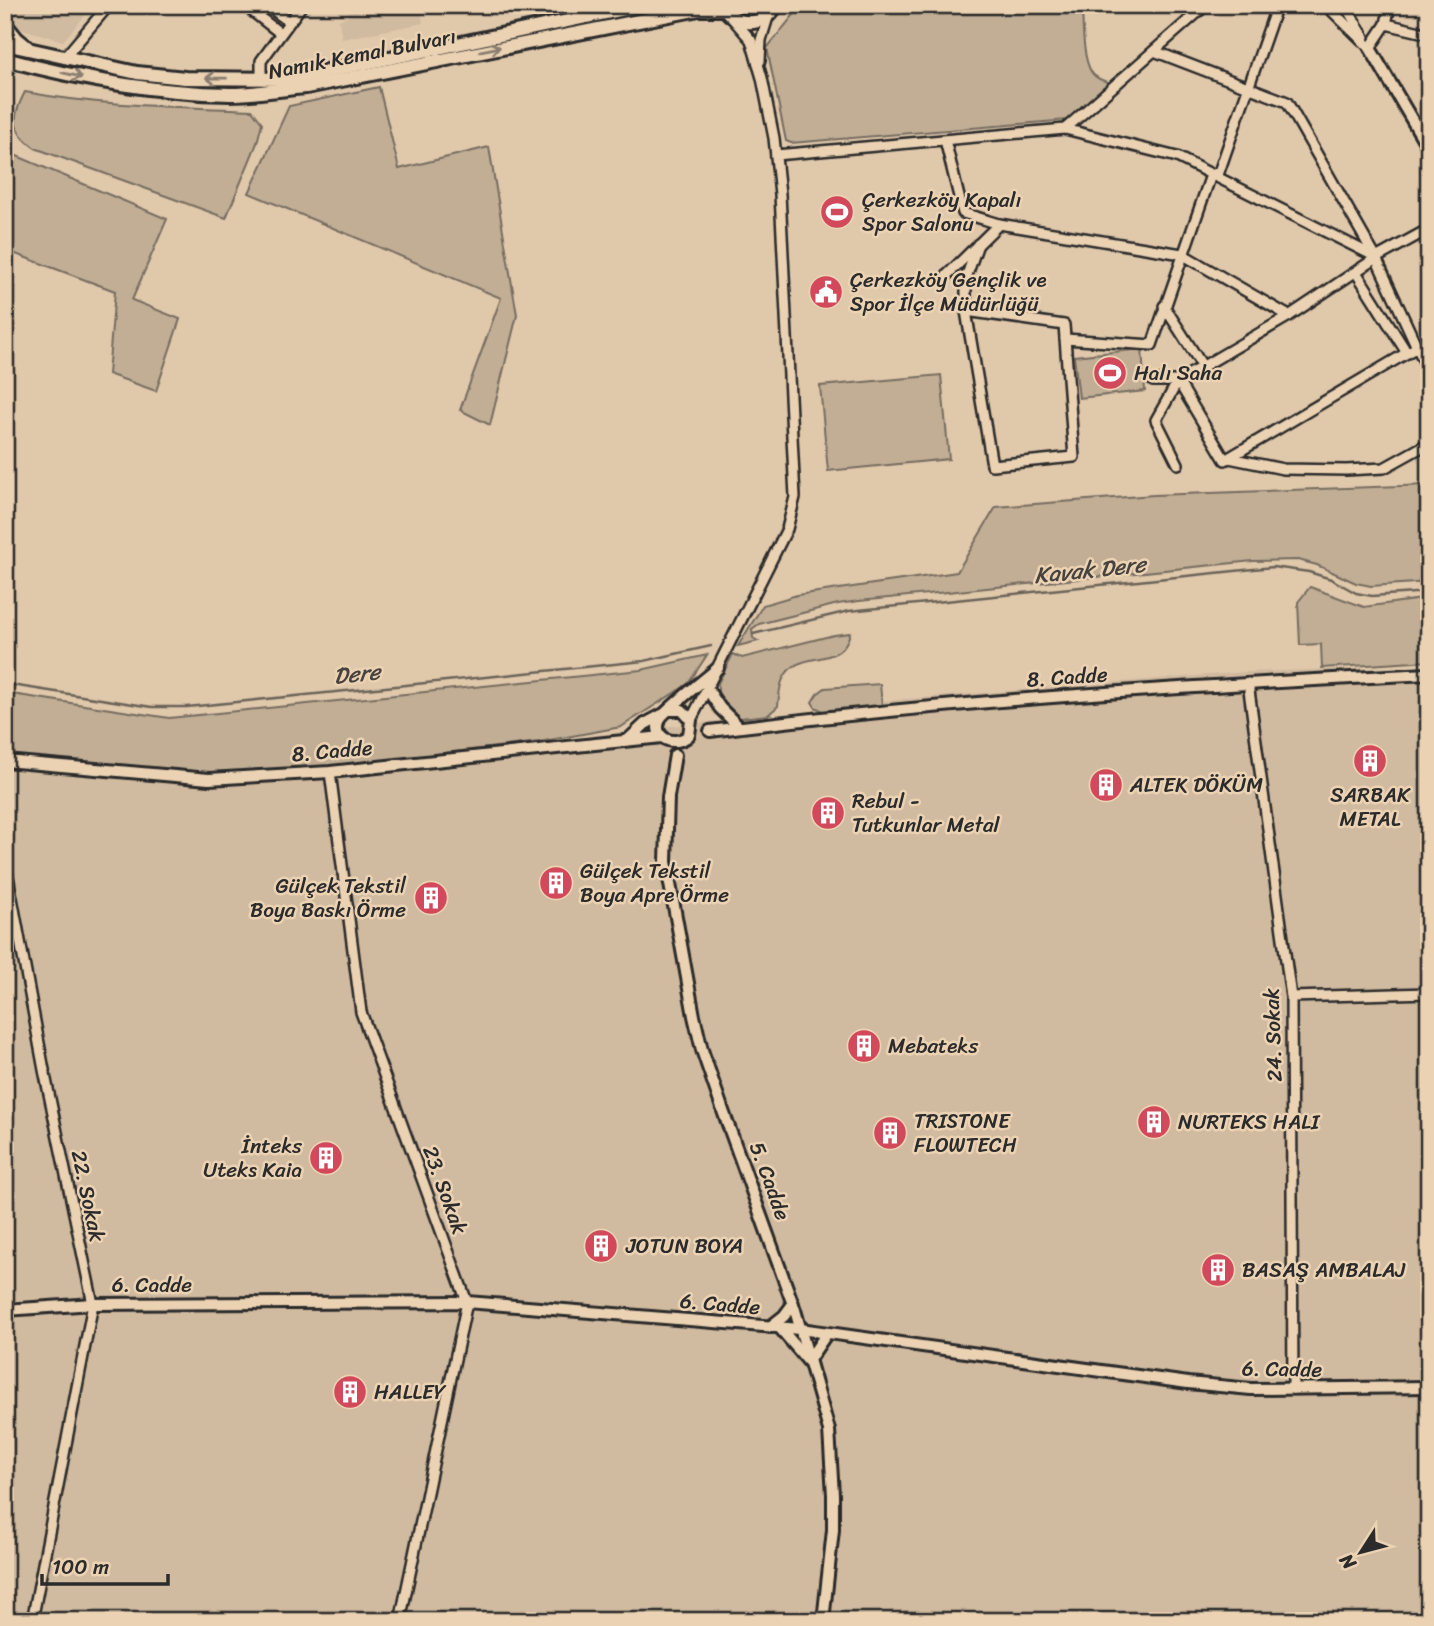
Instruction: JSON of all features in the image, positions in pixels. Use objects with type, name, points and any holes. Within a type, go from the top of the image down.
[{"type":"main road","name":"Namık Kemal Bulvarı","points":[[5,59],[106,83],[186,93],[262,85],[644,5]]},
{"type":"main road","points":[[768,16],[776,5]]},
{"type":"main road","name":"Namık Kemal Bulvarı","points":[[5,44],[137,73],[306,87],[677,12],[699,9],[726,10],[749,23],[768,16]]},
{"type":"main road","points":[[5,24],[17,39],[31,50]]},
{"type":"main road","points":[[135,87],[137,73]]},
{"type":"street","points":[[64,58],[109,5]]},
{"type":"street","points":[[244,5],[281,33]]},
{"type":"street","points":[[267,5],[289,22]]},
{"type":"street","points":[[262,85],[261,61],[302,5]]},
{"type":"street","points":[[575,5],[578,19]]},
{"type":"street","points":[[1065,129],[1206,5]]},
{"type":"street","points":[[1211,175],[1219,173],[1277,5]]},
{"type":"street","points":[[1326,5],[1370,48]]},
{"type":"street","points":[[1345,5],[1429,149]]},
{"type":"street","points":[[1370,48],[1386,24],[1390,5]]},
{"type":"street","points":[[710,731],[691,720],[682,710],[665,713],[658,724],[675,755],[687,737],[691,720],[787,529],[795,498],[776,155],[759,66],[751,40],[726,10]]},
{"type":"street","points":[[759,66],[761,40],[768,16]]},
{"type":"street","points":[[1386,24],[1429,34]]},
{"type":"street","points":[[1154,51],[1287,102],[1375,257],[1429,371]]},
{"type":"street","points":[[776,155],[1065,129],[1177,157],[1375,257]]},
{"type":"street","points":[[946,140],[963,213],[999,224],[1182,254],[1289,316]]},
{"type":"street","points":[[1065,340],[1152,345],[1211,175]]},
{"type":"street","points":[[943,279],[999,224]]},
{"type":"street","points":[[1153,381],[1178,381],[1289,316],[1375,257],[1429,229]]},
{"type":"street","points":[[966,311],[1064,325],[1074,457],[992,465],[966,311],[965,278],[978,244]]},
{"type":"street","points":[[1356,272],[1407,353]]},
{"type":"street","points":[[1164,306],[1203,367]]},
{"type":"street","points":[[1229,458],[1416,347]]},
{"type":"street","points":[[1178,381],[1225,460],[1229,458],[1283,469],[1384,468],[1429,443]]},
{"type":"street","points":[[1178,381],[1156,420],[1178,464]]},
{"type":"street","points":[[628,740],[718,668]]},
{"type":"street","name":"8. Cadde","points":[[687,737],[739,727],[862,713],[1248,683],[1429,674]]},
{"type":"street","name":"24. Sokak","points":[[1248,683],[1291,997],[1293,1389]]},
{"type":"street","points":[[708,690],[720,708],[739,727]]},
{"type":"street","points":[[666,739],[687,737]]},
{"type":"street","name":"8. Cadde","points":[[5,761],[209,779],[330,772],[628,740],[666,739]]},
{"type":"street","name":"5. Cadde","points":[[675,755],[668,797],[666,862],[694,1016],[702,1050],[793,1304],[829,1430],[833,1530],[823,1621]]},
{"type":"street","name":"23. Sokak","points":[[330,772],[361,1012],[467,1302]]},
{"type":"street","name":"22. Sokak","points":[[5,860],[44,1070],[93,1304],[32,1621]]},
{"type":"street","points":[[1291,997],[1429,993]]},
{"type":"street","points":[[400,1621],[467,1302]]},
{"type":"street","name":"6. Cadde","points":[[5,1310],[93,1304],[467,1302],[800,1329],[1188,1383],[1251,1389],[1429,1387]]},
{"type":"street","points":[[793,1304],[775,1327],[808,1361],[827,1333]]},
{"type":"shaded area","points":[[12,5],[94,5],[63,41],[19,28],[10,9]]},
{"type":"shaded area","points":[[391,5],[420,5],[423,23],[342,39],[339,20],[348,16],[348,12],[358,10],[359,13]]},
{"type":"shaded area","points":[[1082,5],[1086,59],[1096,77],[1111,83],[1068,120],[791,143],[786,141],[767,48],[800,7]]},
{"type":"shaded area","points":[[379,87],[399,169],[489,147],[517,315],[490,425],[460,410],[501,298],[249,193],[289,106]]},
{"type":"shaded area","points":[[25,92],[110,103],[252,110],[262,123],[257,143],[226,218],[35,148],[17,129],[16,116]]},
{"type":"shaded area","points":[[5,151],[167,219],[132,300],[180,319],[156,391],[108,374],[115,291],[5,250]]},
{"type":"shaded area","name":"Halı Saha","points":[[1142,349],[1145,391],[1079,398],[1074,356]]},
{"type":"shaded area","points":[[941,375],[949,459],[828,471],[820,386]]},
{"type":"shaded area","points":[[1429,485],[1429,582],[1371,586],[1356,583],[1317,565],[1298,560],[1253,561],[838,604],[759,624],[752,629],[753,638],[758,641],[738,646],[763,605],[797,595],[957,572],[996,507],[1154,495]]},
{"type":"shaded area","points":[[1310,587],[1364,607],[1429,598],[1429,661],[1322,668],[1321,644],[1300,645],[1298,602]]},
{"type":"shaded area","points":[[850,633],[845,645],[838,652],[808,660],[790,669],[782,682],[778,706],[768,715],[740,718],[718,696],[718,683],[733,654],[742,658]]},
{"type":"shaded area","points":[[707,655],[688,684],[621,727],[539,742],[341,765],[210,776],[5,755],[5,693],[169,718],[641,670]]},
{"type":"shaded area","points":[[1429,666],[1429,1621],[5,1621],[5,758],[211,780],[741,718],[882,706],[882,701],[1245,672]]},
{"type":"shaded area","points":[[880,684],[882,706],[823,711],[812,702],[825,688]]},
{"type":"waterway","name":"Kavak Dere","points":[[753,634],[849,611],[1273,567],[1309,572],[1331,579],[1356,593],[1372,596],[1429,592]]},
{"type":"waterway","name":"Dere","points":[[5,684],[152,707],[187,707],[644,661],[711,646]]},
{"type":"place","name":"Çerkezköy Kapalı Spor Salonu","points":[[837,212]]},
{"type":"place","name":"Çerkezköy Gençlik ve Spor İlçe Müdürlüğü","points":[[826,292]]},
{"type":"place","name":"Halı Saha","points":[[1110,373]]},
{"type":"place","name":"SARBAK METAL","points":[[1370,761]]},
{"type":"place","name":"ALTEK DÖKÜM","points":[[1106,785]]},
{"type":"place","name":"Rebul - Tutkunlar Metal","points":[[828,813]]},
{"type":"place","name":"Gülçek Tekstil Boya Apre Örme","points":[[556,883]]},
{"type":"place","name":"Gülçek Tekstil Boya Baskı Örme","points":[[431,898]]},
{"type":"place","name":"Mebateks","points":[[864,1046]]},
{"type":"place","name":"NURTEKS HALI","points":[[1154,1122]]},
{"type":"place","name":"TRISTONE FLOWTECH","points":[[890,1133]]},
{"type":"place","name":"İnteks Uteks Kaia","points":[[326,1158]]},
{"type":"place","name":"JOTUN BOYA","points":[[601,1246]]},
{"type":"place","name":"BASAŞ AMBALAJ","points":[[1218,1270]]},
{"type":"place","name":"HALLEY","points":[[350,1392]]}]
